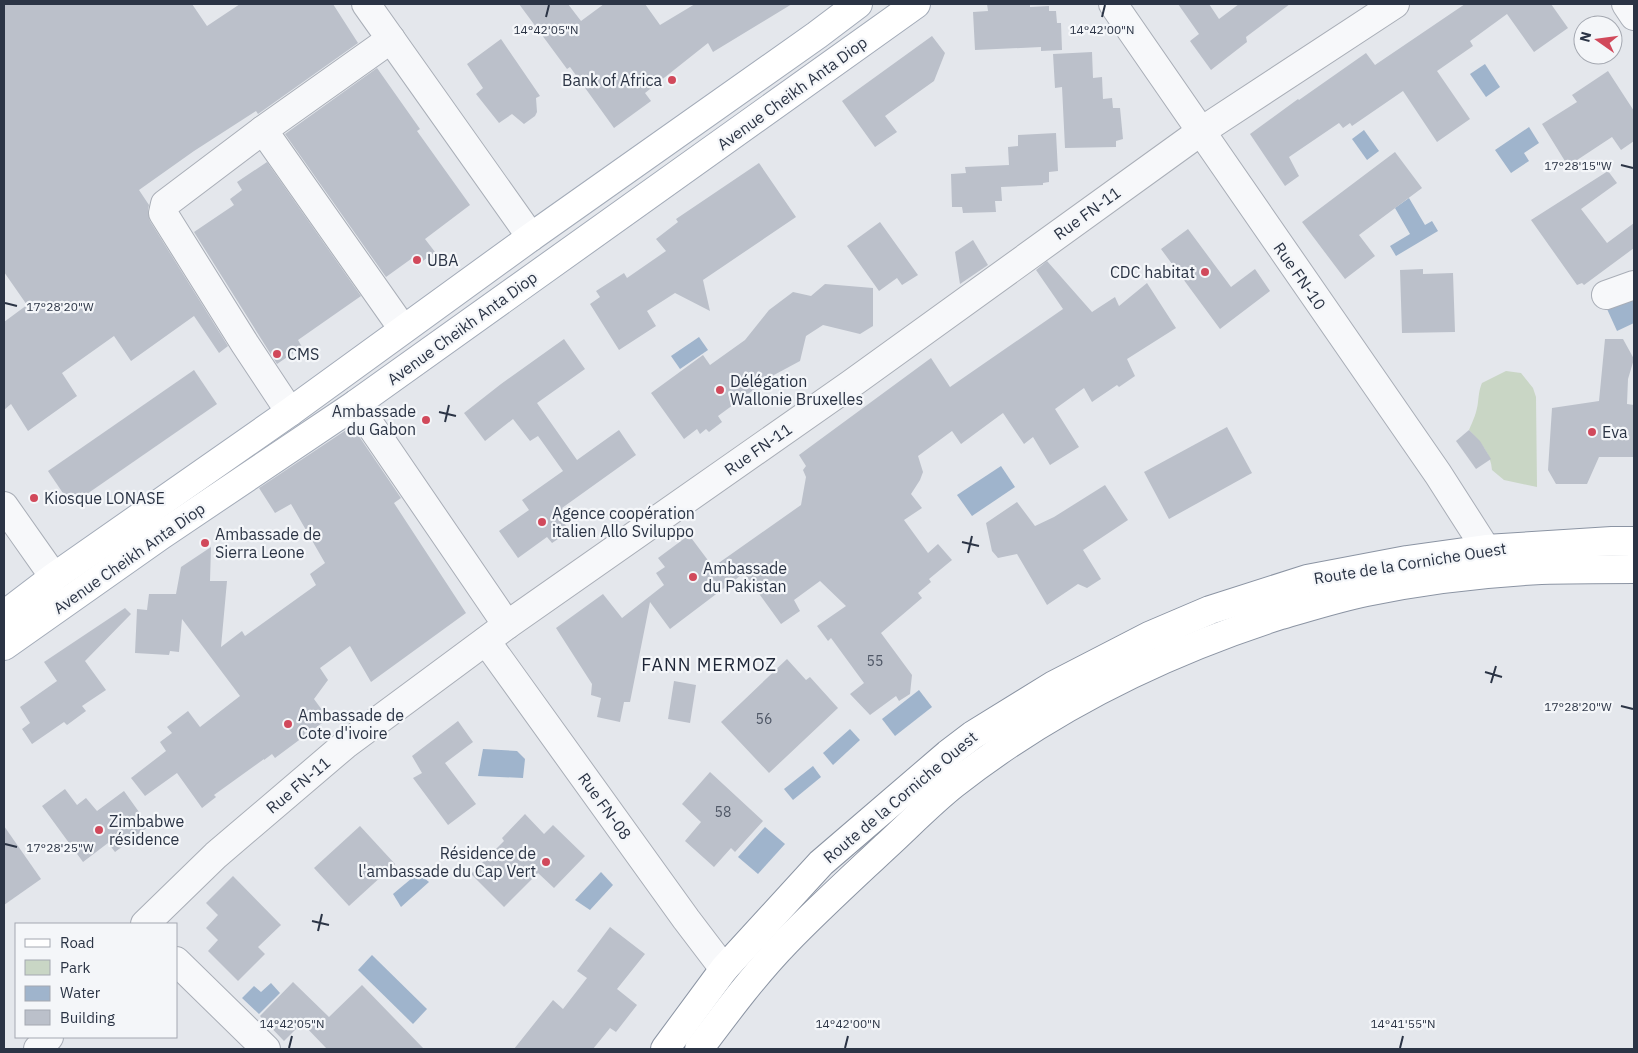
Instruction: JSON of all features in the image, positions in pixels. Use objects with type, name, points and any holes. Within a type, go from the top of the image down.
[{"type":"main road","name":"Avenue Cheikh Anta Diop","points":[[4,615],[54,577],[290,412],[531,237],[858,4]]},
{"type":"main road","name":"Avenue Cheikh Anta Diop","points":[[4,646],[160,536],[356,404],[916,4]]},
{"type":"main road","name":"Route de la Corniche Ouest","points":[[665,1049],[724,969],[821,864],[899,795],[973,736],[1054,684],[1149,636],[1210,610],[1307,579],[1407,560],[1486,549],[1627,539]]},
{"type":"main road","name":"Route de la Corniche Ouest","points":[[701,1048],[748,985],[785,943],[931,803],[1027,732],[1104,689],[1176,654],[1246,627],[1306,607],[1363,592],[1423,581],[1474,575],[1540,570],[1631,570]]},
{"type":"street","points":[[366,4],[531,237]]},
{"type":"street","name":"Rue FN-10","points":[[1113,4],[1438,474],[1486,549]]},
{"type":"street","name":"Rue FN-11","points":[[146,923],[216,855],[345,745],[507,625],[858,379],[1200,132],[1395,4]]},
{"type":"street","points":[[1626,4],[1634,16]]},
{"type":"street","points":[[290,412],[240,336],[162,209],[164,204],[263,130],[391,39]]},
{"type":"street","points":[[263,130],[403,329]]},
{"type":"street","points":[[1606,295],[1634,285]]},
{"type":"street","points":[[356,404],[507,625]]},
{"type":"street","points":[[4,506],[54,577]]},
{"type":"street","name":"Rue FN-08","points":[[486,641],[724,969]]},
{"type":"street","points":[[178,963],[266,1049]]},
{"type":"street","points":[[38,1049],[47,1038]]},
{"type":"green space","points":[[1506,371],[1521,373],[1533,388],[1536,397],[1537,487],[1504,480],[1492,470],[1490,458],[1481,443],[1469,430],[1476,413],[1482,383]]},
{"type":"water","points":[[1485,64],[1500,87],[1486,97],[1470,74]]},
{"type":"water","points":[[1529,127],[1539,143],[1524,153],[1529,161],[1511,173],[1495,150]]},
{"type":"water","points":[[1364,130],[1379,151],[1367,160],[1352,139]]},
{"type":"water","points":[[1409,198],[1425,225],[1432,221],[1438,231],[1396,256],[1390,246],[1410,234],[1395,208]]},
{"type":"water","points":[[1634,297],[1634,323],[1617,331],[1607,309]]},
{"type":"water","points":[[699,337],[708,350],[680,369],[671,356]]},
{"type":"water","points":[[1001,466],[1015,487],[972,516],[957,495]]},
{"type":"water","points":[[919,690],[932,707],[895,736],[882,719]]},
{"type":"water","points":[[850,729],[860,740],[833,765],[823,753]]},
{"type":"water","points":[[483,749],[517,751],[525,759],[523,778],[478,776]]},
{"type":"water","points":[[813,766],[821,777],[793,800],[784,789]]},
{"type":"water","points":[[765,827],[785,844],[758,874],[738,857]]},
{"type":"water","points":[[601,872],[613,885],[590,910],[575,900]]},
{"type":"water","points":[[418,873],[429,882],[401,907],[393,894]]},
{"type":"water","points":[[372,955],[427,1009],[413,1024],[358,970]]},
{"type":"water","points":[[271,983],[280,993],[259,1014],[242,998],[254,986],[261,992]]},
{"type":"building","points":[[4,4],[192,4],[207,26],[240,4],[333,4],[358,43],[258,114],[256,111],[194,151],[139,190],[149,205],[150,221],[228,346],[219,353],[194,316],[131,361],[114,336],[62,373],[77,396],[28,431],[11,404],[4,410],[4,322],[27,305],[4,272]]},
{"type":"building","points":[[519,4],[568,4],[581,21],[604,4],[645,4],[660,25],[695,4],[792,4],[713,52],[708,43],[645,93],[651,101],[614,128],[570,67],[567,69]]},
{"type":"building","points":[[987,4],[1030,4],[1030,7],[1049,6],[1049,11],[1056,11],[1057,23],[1061,23],[1062,50],[1041,51],[1041,47],[975,50],[973,12],[988,11]]},
{"type":"building","points":[[1178,4],[1209,4],[1219,19],[1239,4],[1290,4],[1246,37],[1247,42],[1211,70],[1190,41],[1199,34]]},
{"type":"building","points":[[1465,4],[1551,4],[1568,28],[1534,52],[1507,14],[1470,41],[1473,46],[1437,71],[1470,119],[1437,142],[1403,91],[1352,126],[1350,123],[1343,128],[1339,123],[1289,157],[1299,176],[1285,186],[1250,134],[1366,53],[1375,65]]},
{"type":"building","points":[[932,36],[945,53],[934,81],[885,116],[897,132],[875,147],[842,101]]},
{"type":"building","points":[[501,39],[540,96],[536,98],[537,112],[535,116],[524,124],[512,114],[499,123],[476,94],[483,88],[467,64]]},
{"type":"building","points":[[1092,52],[1093,78],[1102,77],[1103,99],[1112,98],[1113,108],[1120,108],[1123,139],[1116,141],[1116,147],[1065,148],[1062,87],[1055,88],[1053,54]]},
{"type":"building","points":[[377,68],[420,129],[417,131],[470,205],[425,239],[435,252],[416,266],[411,259],[386,277],[285,134]]},
{"type":"building","points":[[1608,71],[1634,111],[1634,141],[1621,150],[1612,137],[1568,166],[1542,124],[1577,102],[1572,95]]},
{"type":"building","points":[[1056,133],[1058,171],[1049,172],[1049,182],[1043,183],[1043,185],[1001,187],[1002,201],[995,201],[996,212],[963,213],[962,207],[952,207],[951,174],[966,173],[965,167],[1009,165],[1008,147],[1018,146],[1018,135]]},
{"type":"building","points":[[1395,152],[1422,188],[1359,235],[1375,256],[1345,279],[1302,222]]},
{"type":"building","points":[[267,162],[361,296],[298,340],[302,347],[277,364],[194,232],[234,205],[230,199],[242,190],[237,182]]},
{"type":"building","points":[[759,163],[796,217],[703,280],[710,311],[675,293],[647,311],[656,326],[619,350],[590,304],[600,297],[596,291],[624,273],[627,278],[666,251],[656,239],[678,222],[676,219]]},
{"type":"building","points":[[1608,171],[1617,183],[1581,209],[1607,243],[1634,223],[1634,248],[1584,285],[1582,283],[1577,285],[1531,220]]},
{"type":"building","points":[[880,222],[918,275],[902,285],[897,278],[879,291],[847,246]]},
{"type":"building","points":[[1188,229],[1231,287],[1255,269],[1270,291],[1220,329],[1161,249]]},
{"type":"building","points":[[973,240],[988,265],[960,284],[955,252]]},
{"type":"building","points":[[1047,261],[1092,312],[1115,297],[1119,306],[1147,283],[1176,328],[1127,359],[1135,376],[1119,387],[1117,385],[1092,402],[1084,388],[1055,409],[1079,447],[1050,465],[1033,437],[1024,444],[1003,413],[961,444],[952,431],[918,456],[923,472],[911,494],[922,508],[904,520],[928,553],[938,544],[952,560],[929,579],[931,582],[918,593],[922,598],[881,633],[912,675],[910,694],[899,701],[896,696],[870,715],[850,694],[864,683],[831,638],[828,641],[817,626],[846,606],[820,581],[794,600],[800,611],[781,624],[744,573],[670,629],[650,602],[630,702],[624,702],[620,722],[597,717],[601,698],[591,695],[592,684],[556,628],[603,594],[622,618],[664,585],[656,573],[665,567],[658,558],[689,535],[713,567],[801,505],[806,477],[803,470],[806,466],[799,455],[931,358],[950,387],[1063,309],[1036,270]]},
{"type":"building","points":[[1423,269],[1423,274],[1453,273],[1455,332],[1402,333],[1400,270]]},
{"type":"building","points":[[825,284],[873,288],[873,326],[860,334],[823,325],[806,336],[800,361],[774,375],[718,416],[722,422],[709,432],[706,429],[700,434],[697,429],[684,439],[651,393],[703,355],[710,365],[745,340],[769,310],[793,292],[811,296]]},
{"type":"building","points":[[564,339],[585,369],[537,403],[577,460],[619,430],[636,455],[562,508],[567,516],[562,520],[570,531],[552,543],[547,537],[518,558],[499,531],[529,510],[522,500],[563,471],[538,436],[530,441],[513,419],[485,441],[464,413]]},
{"type":"building","name":"Eva","points":[[1605,339],[1623,339],[1634,359],[1628,379],[1627,404],[1634,405],[1634,457],[1599,457],[1587,484],[1556,484],[1548,470],[1552,408],[1599,401]]},
{"type":"building","points":[[194,370],[217,404],[71,505],[48,471]]},
{"type":"building","points":[[352,426],[401,498],[394,503],[466,613],[371,682],[350,646],[320,668],[328,680],[314,699],[325,714],[319,719],[322,723],[275,758],[272,754],[264,759],[214,795],[216,797],[202,808],[177,773],[145,796],[131,778],[166,751],[160,742],[172,733],[167,727],[188,711],[200,727],[240,696],[182,619],[179,652],[170,651],[169,655],[135,653],[137,609],[147,610],[149,594],[176,594],[181,567],[211,547],[210,581],[227,581],[221,647],[242,631],[245,636],[316,585],[310,574],[325,563],[291,504],[275,513],[259,488]]},
{"type":"building","points":[[1227,427],[1252,473],[1169,519],[1144,472]]},
{"type":"building","points":[[1469,430],[1480,441],[1491,459],[1476,469],[1456,441]]},
{"type":"building","points":[[1105,485],[1128,520],[1083,550],[1101,579],[1087,588],[1078,584],[1047,605],[1017,554],[998,558],[992,551],[986,523],[1017,502],[1035,526],[1054,517]]},
{"type":"building","points":[[125,608],[131,614],[85,661],[106,690],[82,706],[86,711],[67,725],[64,722],[32,744],[22,729],[30,723],[20,707],[57,681],[44,662]]},
{"type":"building","points":[[787,659],[806,680],[810,677],[838,708],[769,773],[721,722]]},
{"type":"building","points":[[674,681],[696,685],[690,723],[668,719]]},
{"type":"building","points":[[458,721],[473,742],[445,763],[476,804],[448,825],[413,778],[422,773],[412,756]]},
{"type":"building","points":[[710,772],[763,821],[735,852],[731,848],[714,867],[685,841],[701,822],[682,804]]},
{"type":"building","points":[[65,789],[77,805],[86,798],[97,811],[124,791],[149,826],[115,852],[108,843],[83,862],[42,806]]},
{"type":"building","name":"Résidence de l'ambassade du Cap Vert","points":[[525,814],[544,834],[553,825],[585,856],[554,888],[538,873],[504,907],[471,874],[504,841],[502,838]]},
{"type":"building","points":[[4,826],[41,879],[4,905]]},
{"type":"building","points":[[360,826],[395,864],[349,906],[314,868]]},
{"type":"building","points":[[233,876],[281,925],[258,947],[265,954],[238,981],[208,951],[218,940],[206,928],[218,915],[206,903]]},
{"type":"building","points":[[610,927],[645,954],[617,989],[637,1005],[616,1032],[610,1028],[593,1049],[514,1049],[553,1000],[563,1009],[587,978],[577,971]]},
{"type":"building","points":[[293,982],[329,1017],[362,985],[424,1049],[327,1049],[302,1023],[284,1041],[260,1016]]},
{"type":"place","name":"Bank of Africa","points":[[672,80]]},
{"type":"place","name":"UBA","points":[[417,260]]},
{"type":"place","name":"CDC habitat","points":[[1205,272]]},
{"type":"place","name":"CMS","points":[[277,354]]},
{"type":"place","name":"Délégation Wallonie Bruxelles","points":[[720,390]]},
{"type":"place","name":"Ambassade du Gabon","points":[[426,420]]},
{"type":"place","name":"Eva","points":[[1592,432]]},
{"type":"place","name":"Kiosque LONASE","points":[[34,498]]},
{"type":"place","name":"Agence coopération italien Allo Sviluppo","points":[[542,522]]},
{"type":"place","name":"Ambassade de Sierra Leone","points":[[205,543]]},
{"type":"place","name":"Ambassade du Pakistan","points":[[693,577]]},
{"type":"place","name":"Ambassade de Cote d'ivoire","points":[[288,724]]},
{"type":"place","name":"Zimbabwe résidence","points":[[99,830]]},
{"type":"place","name":"Résidence de l'ambassade du Cap Vert","points":[[546,862]]},
{"type":"district","name":"FANN MERMOZ","points":[[709,665]]}]
